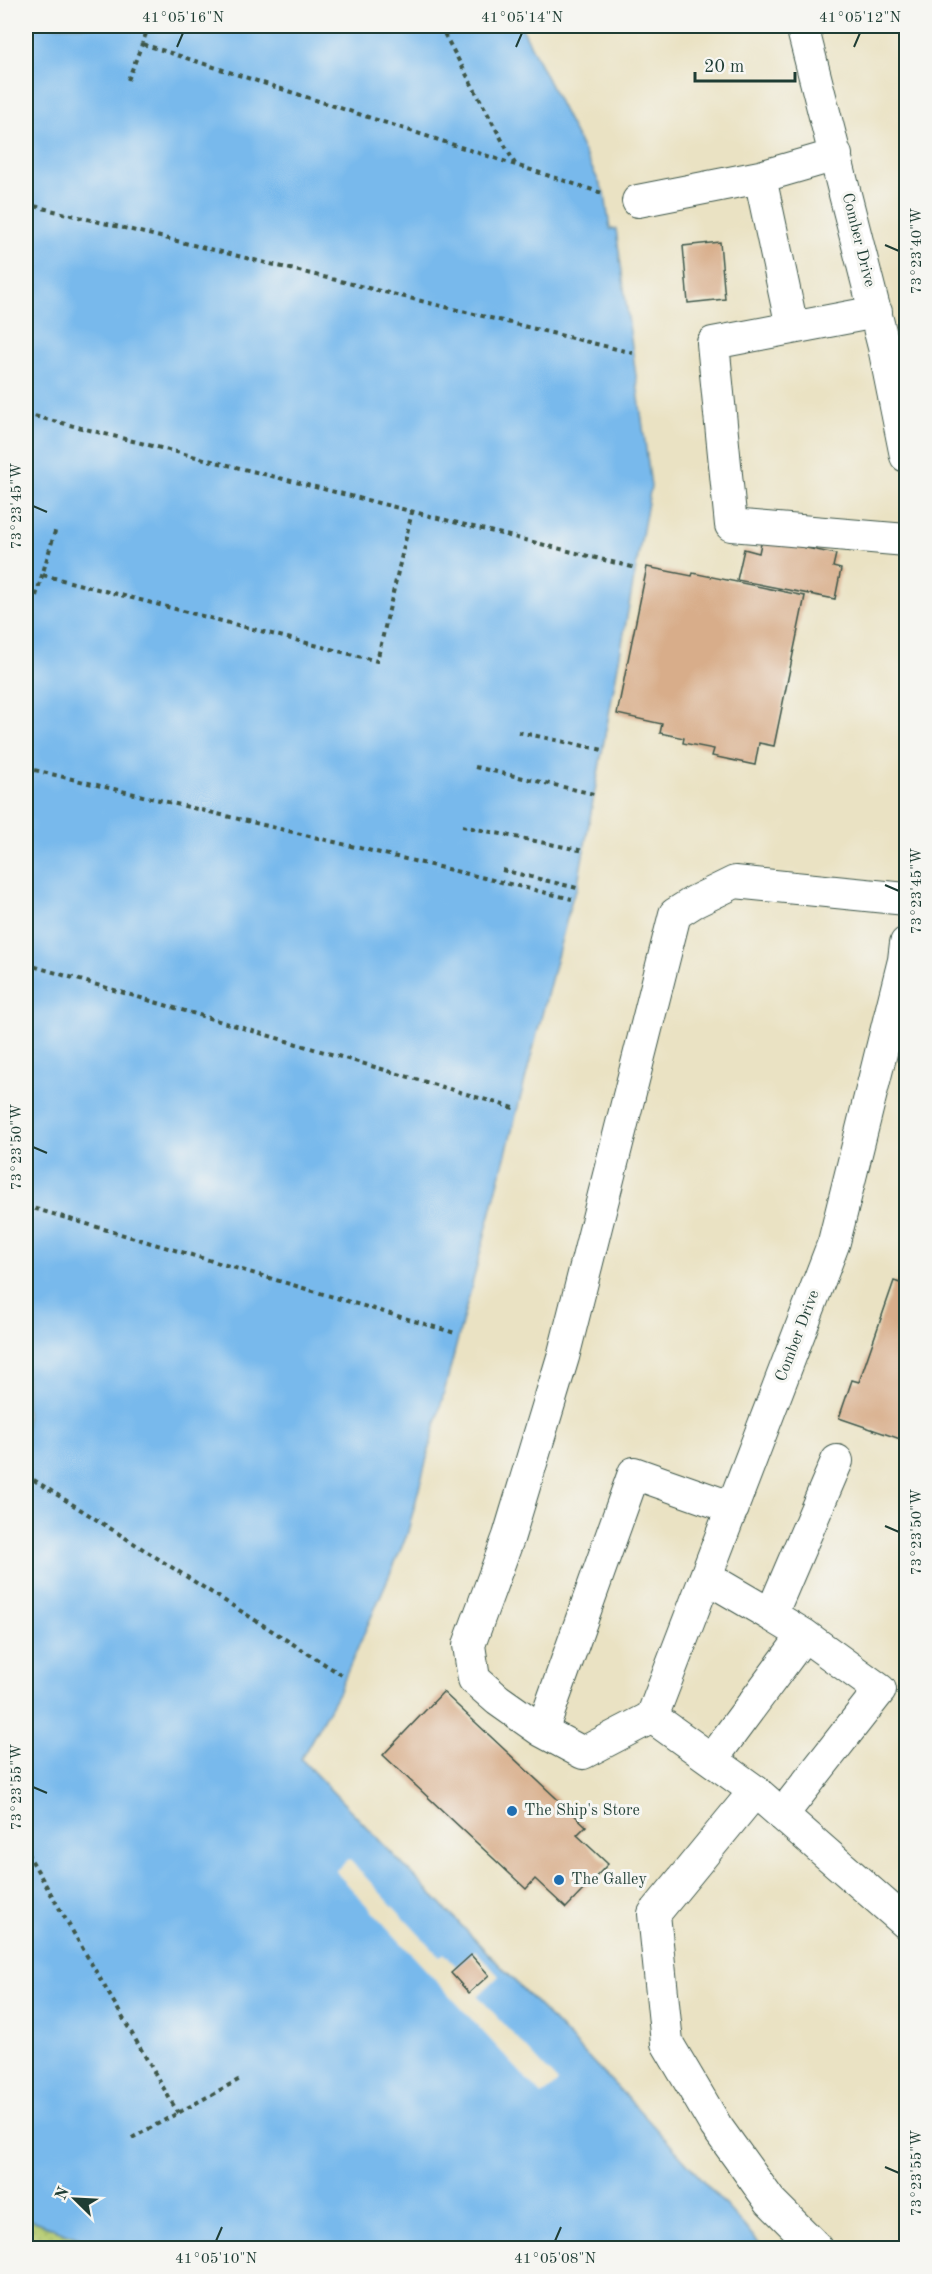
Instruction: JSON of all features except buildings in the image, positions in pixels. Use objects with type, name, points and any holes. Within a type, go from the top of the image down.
[{"type":"street","name":"Comber Drive","points":[[802,26],[876,312],[906,456]]},
{"type":"street","points":[[638,201],[760,177],[836,155]]},
{"type":"street","points":[[760,177],[792,327]]},
{"type":"street","points":[[876,312],[713,343],[731,525],[906,540]]},
{"type":"street","points":[[906,899],[735,882],[675,914],[563,1357],[509,1536],[469,1645],[474,1679],[498,1701],[542,1731],[583,1753],[652,1717],[755,1791],[906,1923]]},
{"type":"street","name":"Comber Drive","points":[[652,1717],[834,1242],[904,960],[906,943]]},
{"type":"street","points":[[771,1615],[837,1461]]},
{"type":"street","points":[[542,1731],[634,1473],[733,1508]]},
{"type":"street","points":[[706,1577],[804,1635],[880,1690],[782,1815]]},
{"type":"street","points":[[712,1759],[804,1635]]},
{"type":"street","points":[[755,1791],[654,1914],[667,2043],[716,2126],[770,2201],[817,2248]]},
{"type":"path","points":[[128,80],[149,26]]},
{"type":"path","points":[[440,26],[515,164]]},
{"type":"path","points":[[143,44],[605,194]]},
{"type":"path","points":[[26,204],[633,353]]},
{"type":"path","points":[[26,386],[32,362]]},
{"type":"path","points":[[26,414],[636,568]]},
{"type":"path","points":[[43,575],[377,661],[412,512]]},
{"type":"path","points":[[36,596],[56,528]]},
{"type":"path","points":[[518,732],[603,750]]},
{"type":"path","points":[[475,767],[594,794]]},
{"type":"path","points":[[26,768],[572,899]]},
{"type":"path","points":[[462,826],[584,851]]},
{"type":"path","points":[[502,870],[577,888]]},
{"type":"path","points":[[26,964],[517,1109]]},
{"type":"path","points":[[26,1206],[455,1333]]},
{"type":"path","points":[[26,1475],[345,1677]]},
{"type":"path","points":[[26,1854],[178,2113]]},
{"type":"path","points":[[132,2138],[242,2078]]},
{"type":"green space","points":[[26,2218],[82,2239],[80,2248],[26,2248]]},
{"type":"water","points":[[26,26],[521,26],[605,194],[610,229],[616,229],[651,486],[577,888],[572,899],[407,1535],[339,1691],[301,1759],[639,2110],[764,2248],[80,2248],[81,2239],[26,2218]]},
{"type":"pier","points":[[349,1859],[440,1957],[444,1953],[457,1967],[475,1950],[499,1976],[478,1996],[558,2082],[542,2096],[335,1871]]},
{"type":"place","name":"The Ship's Store","points":[[512,1811]]},
{"type":"place","name":"The Galley","points":[[559,1880]]}]
